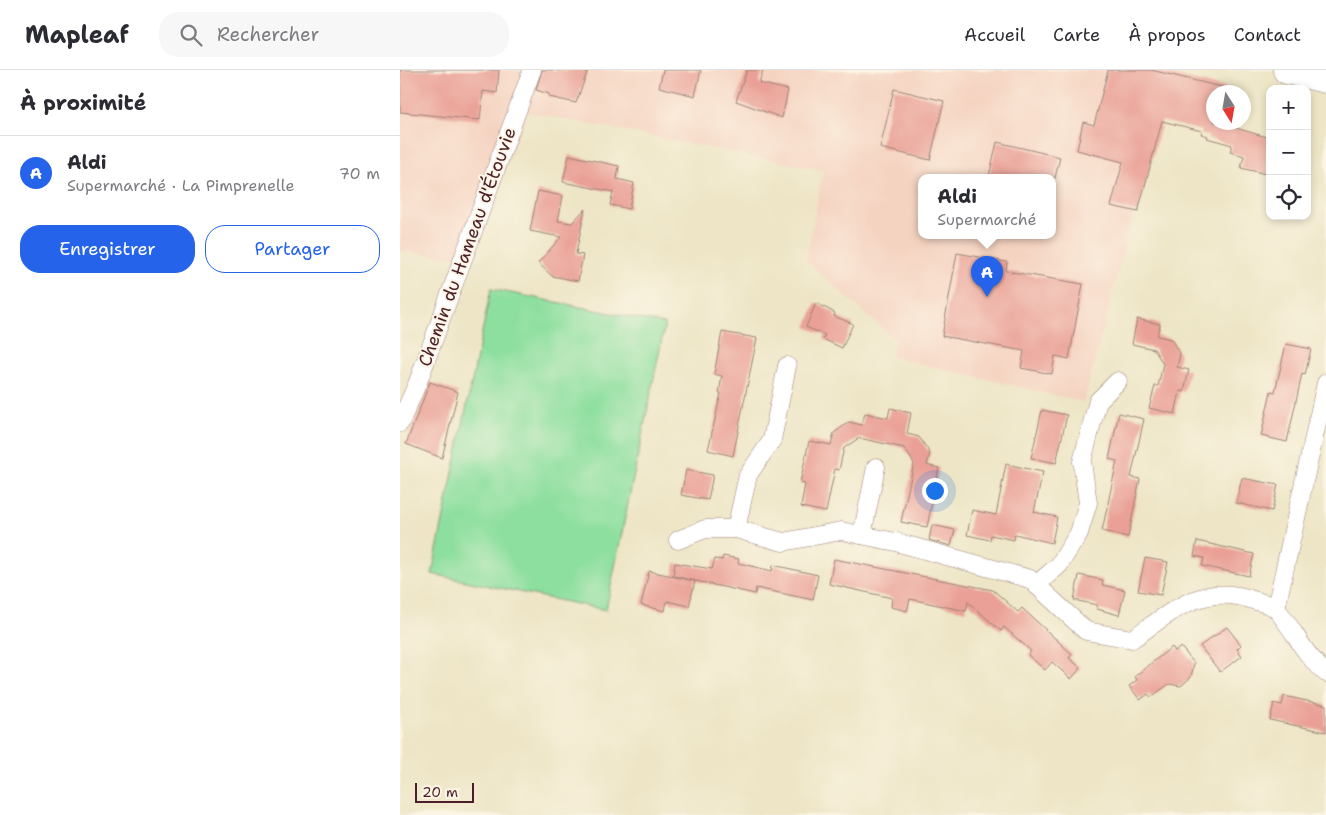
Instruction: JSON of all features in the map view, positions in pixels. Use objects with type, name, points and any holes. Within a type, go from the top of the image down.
[{"type":"main road","points":[[1287,70],[1326,79]]},
{"type":"street","name":"Chemin du Hameau d'Étouvie","points":[[400,423],[418,382],[532,70]]},
{"type":"street","points":[[736,529],[748,475],[772,440],[787,366]]},
{"type":"street","points":[[1036,586],[1059,565],[1079,533],[1088,503],[1082,462],[1092,423],[1098,401],[1118,381]]},
{"type":"street","points":[[1276,608],[1321,430],[1326,383]]},
{"type":"street","points":[[862,535],[876,467]]},
{"type":"street","points":[[678,540],[705,529],[736,529],[783,542],[841,531],[862,535],[1030,579],[1086,631],[1132,639],[1189,601],[1218,593],[1249,598],[1276,608],[1311,660],[1326,673]]},
{"type":"shaded area","points":[[400,70],[1170,70],[1084,402],[891,357],[895,340],[806,261],[823,170],[527,112],[468,259],[400,251]]},
{"type":"green space","points":[[491,289],[665,324],[606,610],[432,574]]},
{"type":"building","points":[[400,70],[499,70],[497,93],[483,91],[480,120],[400,112]]},
{"type":"building","points":[[542,70],[588,70],[576,103],[549,97],[549,94],[536,90]]},
{"type":"building","points":[[663,70],[701,70],[695,96],[659,87]]},
{"type":"building","points":[[747,70],[763,70],[759,83],[788,90],[782,118],[736,101]]},
{"type":"building","points":[[1108,70],[1151,70],[1213,85],[1206,85],[1206,130],[1243,130],[1266,137],[1266,174],[1241,168],[1244,156],[1230,152],[1232,145],[1207,138],[1208,136],[1201,134],[1202,131],[1162,121],[1138,212],[1111,206],[1123,162],[1077,150],[1083,122],[1094,125]]},
{"type":"building","points":[[894,89],[944,101],[930,160],[880,148]]},
{"type":"building","points":[[997,142],[1060,157],[1056,174],[989,174]]},
{"type":"building","points":[[569,155],[619,166],[617,179],[634,183],[629,209],[610,205],[613,192],[563,182]]},
{"type":"building","points":[[538,191],[563,196],[558,221],[572,223],[585,209],[576,254],[583,255],[578,281],[552,276],[538,263],[561,237],[530,231]]},
{"type":"building","points":[[957,253],[1007,262],[1006,271],[1083,284],[1069,359],[1055,356],[1052,374],[1021,368],[1024,351],[942,336]]},
{"type":"building","points":[[816,303],[835,313],[834,316],[853,324],[842,348],[823,339],[825,335],[806,327]]},
{"type":"building","points":[[1137,319],[1160,324],[1157,336],[1171,339],[1180,354],[1177,367],[1189,370],[1184,392],[1180,391],[1175,414],[1149,408],[1155,386],[1158,386],[1163,364],[1154,349],[1132,344]]},
{"type":"building","points":[[722,332],[757,338],[733,456],[708,450],[721,393],[719,393],[722,376],[714,374]]},
{"type":"building","points":[[1286,344],[1311,349],[1305,375],[1302,374],[1287,442],[1261,436],[1271,391],[1275,392]]},
{"type":"building","points":[[430,382],[458,392],[442,458],[406,444]]},
{"type":"building","points":[[890,408],[911,413],[907,434],[919,437],[930,453],[927,465],[939,468],[927,527],[901,522],[914,463],[904,448],[859,438],[844,448],[839,470],[835,469],[826,512],[801,507],[805,484],[800,483],[809,441],[831,445],[834,433],[849,422],[862,425],[865,413],[888,418]]},
{"type":"building","points":[[1042,410],[1067,415],[1056,463],[1031,458]]},
{"type":"building","points":[[1119,413],[1144,419],[1131,477],[1140,479],[1128,537],[1102,531],[1117,461],[1109,459]]},
{"type":"building","points":[[1006,464],[1043,472],[1034,512],[1057,517],[1052,543],[1015,534],[1014,540],[991,535],[990,540],[967,535],[972,510],[996,515]]},
{"type":"building","points":[[686,470],[713,475],[708,500],[681,495]]},
{"type":"building","points":[[1242,478],[1278,485],[1272,511],[1236,503]]},
{"type":"building","points":[[932,525],[955,530],[951,546],[929,540]]},
{"type":"building","points":[[1197,541],[1254,554],[1249,576],[1202,566],[1204,558],[1194,556]]},
{"type":"building","points":[[723,556],[739,559],[738,563],[772,571],[773,565],[818,575],[813,600],[756,588],[755,594],[673,576],[675,563],[712,569],[715,559],[722,560]]},
{"type":"building","points":[[1145,558],[1168,562],[1161,595],[1138,591]]},
{"type":"building","points":[[834,559],[993,590],[1018,612],[1022,608],[1072,654],[1069,658],[1081,668],[1071,679],[1052,662],[1045,670],[1028,655],[1031,651],[1004,627],[1001,631],[968,602],[966,611],[910,599],[907,611],[891,607],[892,598],[829,584]]},
{"type":"building","points":[[649,571],[695,581],[689,606],[667,601],[665,611],[641,605]]},
{"type":"building","points":[[1079,575],[1103,580],[1102,585],[1125,590],[1119,615],[1097,609],[1097,605],[1074,600]]},
{"type":"building","points":[[1227,627],[1241,645],[1237,649],[1242,656],[1220,672],[1200,646]]},
{"type":"building","points":[[1172,647],[1175,651],[1181,647],[1194,663],[1191,677],[1181,686],[1169,684],[1151,697],[1148,694],[1140,700],[1129,686],[1137,680],[1135,676]]},
{"type":"building","points":[[1284,696],[1326,705],[1326,732],[1270,720],[1274,703],[1282,705]]},
{"type":"place","name":"Aldi","points":[[987,297]]}]
